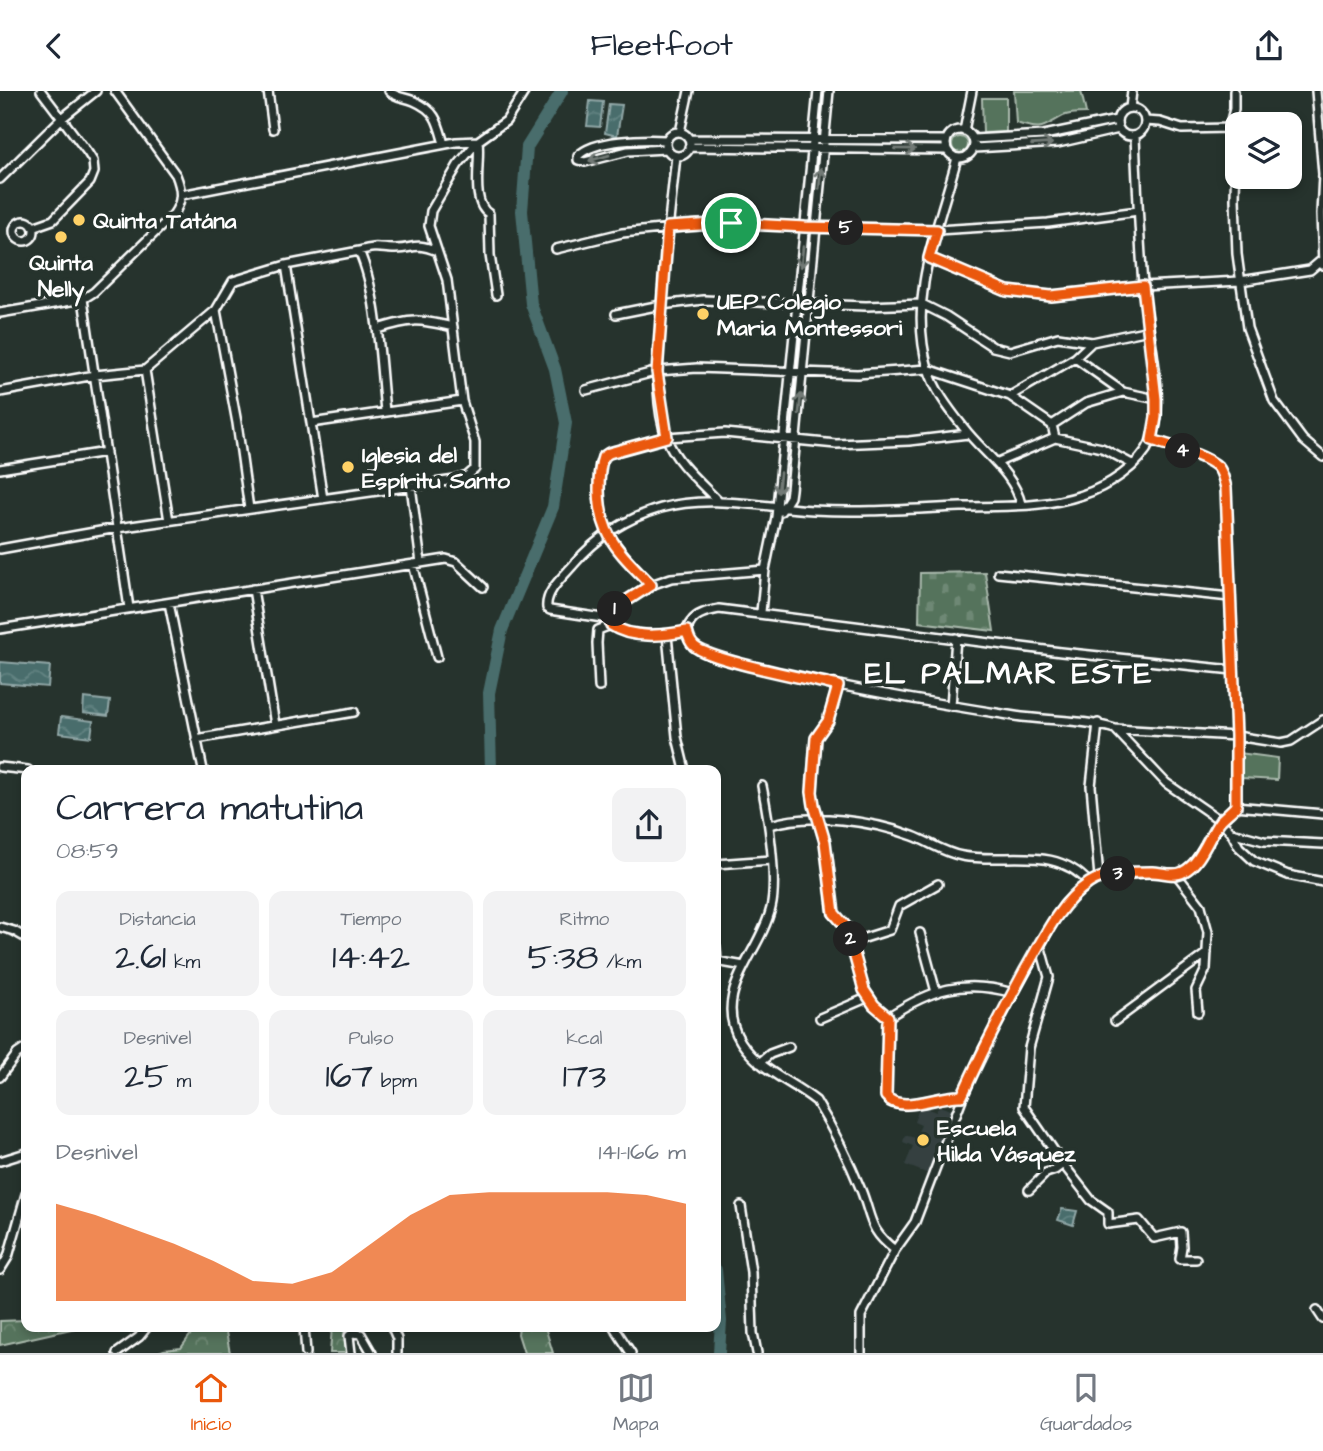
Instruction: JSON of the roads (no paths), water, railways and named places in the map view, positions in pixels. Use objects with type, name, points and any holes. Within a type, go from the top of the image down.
[{"type":"street","points":[[33,227],[53,220],[90,183],[94,173],[93,161],[88,153],[41,91]]},
{"type":"street","points":[[0,179],[61,119],[96,91]]},
{"type":"street","points":[[0,313],[83,299],[94,292],[180,205],[181,195],[176,175],[115,91]]},
{"type":"street","points":[[268,91],[273,129]]},
{"type":"street","points":[[388,91],[432,112],[436,116],[444,144]]},
{"type":"street","points":[[0,549],[117,528],[455,480],[467,476],[475,469],[475,442],[462,401],[447,280],[429,226],[431,211],[458,165],[478,141],[506,121],[524,91]]},
{"type":"street","points":[[680,132],[689,91]]},
{"type":"street","points":[[780,508],[784,440],[818,91]]},
{"type":"street","points":[[761,612],[765,570],[776,517],[791,490],[829,91]]},
{"type":"street","points":[[964,131],[972,91]]},
{"type":"street","points":[[1130,108],[1132,91]]},
{"type":"street","points":[[1233,112],[1234,91]]},
{"type":"street","points":[[1316,91],[1323,174],[1323,265]]},
{"type":"street","points":[[1130,108],[1140,111],[1145,121],[1143,130],[1135,136],[1123,134],[1117,120],[1119,114],[1130,108]]},
{"type":"street","points":[[974,143],[1044,135],[1117,120]]},
{"type":"street","points":[[1145,121],[1160,122],[1182,129],[1225,128]]},
{"type":"street","points":[[974,143],[1058,143],[1119,129]]},
{"type":"street","points":[[689,143],[946,140],[954,132],[964,131]]},
{"type":"street","points":[[964,131],[974,143]]},
{"type":"street","points":[[680,132],[689,143]]},
{"type":"street","points":[[666,145],[671,133],[680,132]]},
{"type":"street","points":[[687,631],[667,635],[625,632],[610,622],[556,612],[547,608],[546,603],[551,592],[575,562],[607,533],[627,521],[661,508],[718,501],[780,508],[876,511],[1049,503],[1100,488],[1132,464],[1152,440],[1156,417],[1143,286],[1135,136]]},
{"type":"street","points":[[946,140],[947,150]]},
{"type":"street","points":[[181,195],[444,144],[478,141]]},
{"type":"street","points":[[478,141],[481,156],[479,201],[483,211],[489,214],[490,254],[496,295]]},
{"type":"street","points":[[666,145],[585,162],[578,160],[578,156],[584,151],[625,141],[666,145],[676,156],[657,372],[667,437],[682,464],[718,501]]},
{"type":"street","points":[[676,156],[684,154],[689,143]]},
{"type":"street","points":[[823,143],[947,150],[957,158],[967,156],[974,143]]},
{"type":"street","points":[[957,158],[929,258],[922,304],[922,327],[928,369],[940,394],[968,434],[996,463],[1019,496],[1021,504]]},
{"type":"street","points":[[1234,189],[1240,281],[1247,328],[1274,401],[1303,440],[1323,457]]},
{"type":"street","points":[[556,249],[622,233],[668,227],[731,223],[816,228],[937,230],[1031,225],[1138,211]]},
{"type":"street","points":[[0,392],[95,375],[145,370],[216,310],[233,281],[286,265],[372,247],[393,249],[422,245],[437,251]]},
{"type":"street","points":[[359,251],[365,264],[377,329],[385,411]]},
{"type":"street","points":[[929,258],[1007,291],[1051,296],[1143,286],[1240,281],[1310,270],[1323,259]]},
{"type":"street","points":[[286,265],[323,499]]},
{"type":"street","points":[[83,299],[129,608]]},
{"type":"street","points":[[616,314],[661,305],[727,300],[866,306],[922,304],[1001,350],[1010,351],[1058,337],[1092,342],[1149,330]]},
{"type":"street","points":[[216,310],[237,422],[249,509]]},
{"type":"street","points":[[377,329],[418,319],[453,327]]},
{"type":"street","points":[[1010,397],[1075,358],[1092,342]]},
{"type":"street","points":[[1075,358],[1123,393]]},
{"type":"street","points":[[586,390],[657,372],[718,367],[803,373],[875,374],[928,369],[1010,397],[1052,425],[1055,438]]},
{"type":"street","points":[[145,370],[169,521]]},
{"type":"street","points":[[1052,425],[1086,403],[1123,393],[1156,399]]},
{"type":"street","points":[[311,423],[462,401]]},
{"type":"street","points":[[651,585],[613,544],[607,533],[599,502],[599,475],[603,457],[667,437],[725,433],[796,441],[872,444],[968,434]]},
{"type":"street","points":[[996,463],[1055,438],[1102,449],[1132,464]]},
{"type":"street","points":[[861,1353],[861,1316],[895,1250],[915,1222],[962,1096],[983,1050],[1066,903],[1099,877],[1152,872],[1177,875],[1194,864],[1221,821],[1236,806],[1236,736],[1226,488],[1218,467],[1152,440]]},
{"type":"street","points":[[0,469],[106,452]]},
{"type":"street","points":[[411,486],[417,563],[437,657]]},
{"type":"street","points":[[0,629],[446,559],[456,562],[483,587]]},
{"type":"street","points":[[600,687],[598,630],[610,622],[617,607],[651,585],[686,576],[765,570]]},
{"type":"street","points":[[998,573],[1230,597]]},
{"type":"street","points":[[253,589],[275,725]]},
{"type":"street","points":[[169,603],[202,765]]},
{"type":"street","points":[[1233,670],[761,612],[719,609],[708,611],[691,622],[687,631],[695,647],[740,663],[838,686],[1019,716],[1098,723],[1115,729],[1236,736],[1281,743],[1291,741],[1323,720]]},
{"type":"street","points":[[667,635],[677,737],[684,765]]},
{"type":"street","points":[[951,706],[956,638]]},
{"type":"street","points":[[838,686],[828,721],[816,738],[812,792],[827,854],[834,913],[847,928],[859,975],[869,997],[888,1017],[886,1096],[890,1102],[902,1105],[944,1096],[962,1096]]},
{"type":"street","points":[[196,739],[354,712]]},
{"type":"street","points":[[1098,723],[1091,786],[1099,877]]},
{"type":"street","points":[[1115,729],[1166,783],[1221,821],[1254,861],[1288,875],[1323,882]]},
{"type":"street","points":[[0,767],[21,769]]},
{"type":"street","points":[[762,786],[770,825],[773,893],[771,908],[733,989],[730,1002],[734,1031],[759,1063],[816,1101],[862,1193],[868,1219],[882,1241],[895,1250]]},
{"type":"street","points":[[1236,806],[1323,814]]},
{"type":"street","points":[[770,825],[820,820],[858,821],[907,834],[961,856],[1049,858],[1080,873],[1088,883]]},
{"type":"street","points":[[1231,832],[1264,842],[1323,844]]},
{"type":"street","points":[[721,864],[771,860]]},
{"type":"street","points":[[1177,875],[1201,907],[1208,932],[1206,969],[1196,990],[1198,1012]]},
{"type":"street","points":[[852,942],[890,930],[899,906],[938,884]]},
{"type":"street","points":[[0,927],[21,935]]},
{"type":"street","points":[[920,933],[936,992]]},
{"type":"street","points":[[1040,945],[1049,977],[1029,1048],[1024,1107],[1091,1200],[1108,1212],[1108,1223],[1139,1220],[1154,1238],[1181,1232],[1180,1259],[1196,1259]]},
{"type":"street","points":[[1115,1021],[1208,953]]},
{"type":"street","points":[[721,962],[744,966]]},
{"type":"street","points":[[888,1017],[936,992],[968,985],[992,987],[1013,993]]},
{"type":"street","points":[[820,1018],[869,997]]},
{"type":"street","points":[[759,1063],[770,1054],[789,1047]]},
{"type":"street","points":[[0,1077],[21,1051]]},
{"type":"street","points":[[0,1161],[21,1155]]},
{"type":"street","points":[[1029,1190],[1046,1173],[1063,1164]]},
{"type":"street","points":[[741,1206],[751,1272],[753,1333],[757,1353]]},
{"type":"street","points":[[0,1270],[8,1257],[21,1212]]},
{"type":"street","points":[[1317,1310],[1323,1319]]},
{"type":"street","points":[[117,1353],[143,1332]]},
{"type":"street","points":[[304,1332],[306,1353]]},
{"type":"street","points":[[351,1353],[349,1336],[352,1332],[361,1334],[372,1353]]},
{"type":"street","points":[[394,1332],[397,1353]]},
{"type":"street","points":[[617,1332],[631,1353]]},
{"type":"water","points":[[590,101],[603,102],[600,127],[587,126]]},
{"type":"water","points":[[609,104],[622,105],[617,136],[605,133]]},
{"type":"water","points":[[0,662],[50,666],[48,687],[0,683]]},
{"type":"water","points":[[84,698],[110,701],[108,716],[83,713]]},
{"type":"water","points":[[61,717],[93,721],[91,737],[59,733]]},
{"type":"water","points":[[1062,1209],[1077,1211],[1073,1225],[1058,1220]]},
{"type":"waterway","points":[[491,765],[489,693],[502,630],[553,507],[566,423],[555,369],[531,304],[522,211],[527,147],[562,91]]},
{"type":"waterway","points":[[719,1353],[720,1332]]},
{"type":"place","name":"Quinta Tatána","points":[[79,220]]},
{"type":"place","name":"Quinta Nelly","points":[[61,237]]},
{"type":"place","name":"UEP Colegio Maria Montessori","points":[[703,314]]},
{"type":"place","name":"Iglesia del Espíritu Santo","points":[[348,467]]},
{"type":"place","name":"Escuela Hilda Vásquez","points":[[923,1140]]},
{"type":"district","name":"EL PALMAR ESTE","points":[[1009,673]]}]
